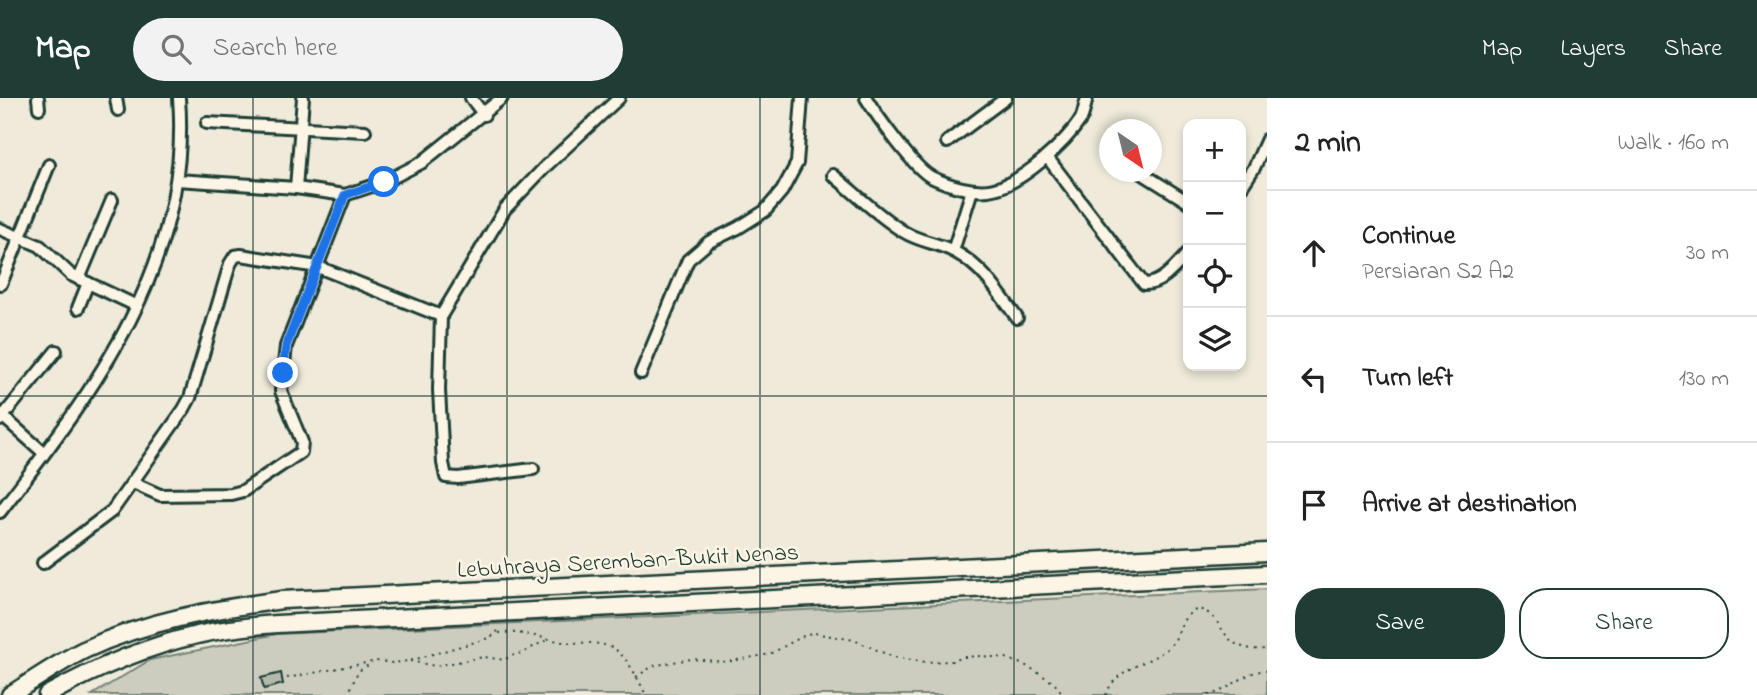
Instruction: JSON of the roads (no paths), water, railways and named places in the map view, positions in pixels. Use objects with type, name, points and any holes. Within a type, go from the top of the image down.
[{"type":"highway","name":"Lebuhraya Seremban-Bukit Nenas","points":[[10,695],[83,651],[133,630],[228,607],[282,600],[1267,552]]},
{"type":"highway","name":"Lebuhraya Seremban-Bukit Nenas","points":[[47,695],[83,675],[135,654],[197,635],[277,624],[1267,574]]},
{"type":"highway","points":[[71,695],[135,654]]},
{"type":"street","points":[[116,98],[118,110]]},
{"type":"street","points":[[0,512],[76,411],[119,343],[137,306],[171,219],[177,180],[181,118],[179,98]]},
{"type":"street","points":[[296,188],[303,98]]},
{"type":"street","points":[[471,98],[484,115]]},
{"type":"street","points":[[177,180],[296,188],[345,195],[384,182],[421,163],[502,98]]},
{"type":"street","points":[[533,469],[446,477],[439,390],[441,316],[505,209],[619,98]]},
{"type":"street","points":[[641,373],[688,260],[709,242],[765,211],[782,191],[797,163],[802,98]]},
{"type":"street","points":[[866,98],[881,124],[929,176],[972,190],[995,189],[1031,171],[1082,117],[1087,98]]},
{"type":"street","points":[[947,142],[990,102],[1006,98]]},
{"type":"street","points":[[207,123],[365,131]]},
{"type":"street","points":[[1245,182],[1267,139]]},
{"type":"street","points":[[1047,157],[1143,284],[1152,284],[1174,269],[1183,259]]},
{"type":"street","points":[[1,284],[48,165]]},
{"type":"street","points":[[833,175],[908,235],[954,251],[985,273],[1017,318]]},
{"type":"street","points":[[1156,182],[1183,199]]},
{"type":"street","points":[[954,251],[972,190]]},
{"type":"street","points":[[133,483],[160,495],[231,494],[243,491],[301,452],[302,442],[281,391],[286,346],[345,195]]},
{"type":"street","points":[[78,308],[84,281],[112,200]]},
{"type":"street","points":[[0,229],[40,246],[71,275],[137,306]]},
{"type":"street","points":[[43,563],[113,510],[190,398],[230,264],[235,256],[318,267],[441,316]]},
{"type":"street","points":[[44,453],[1,417],[56,351]]}]
